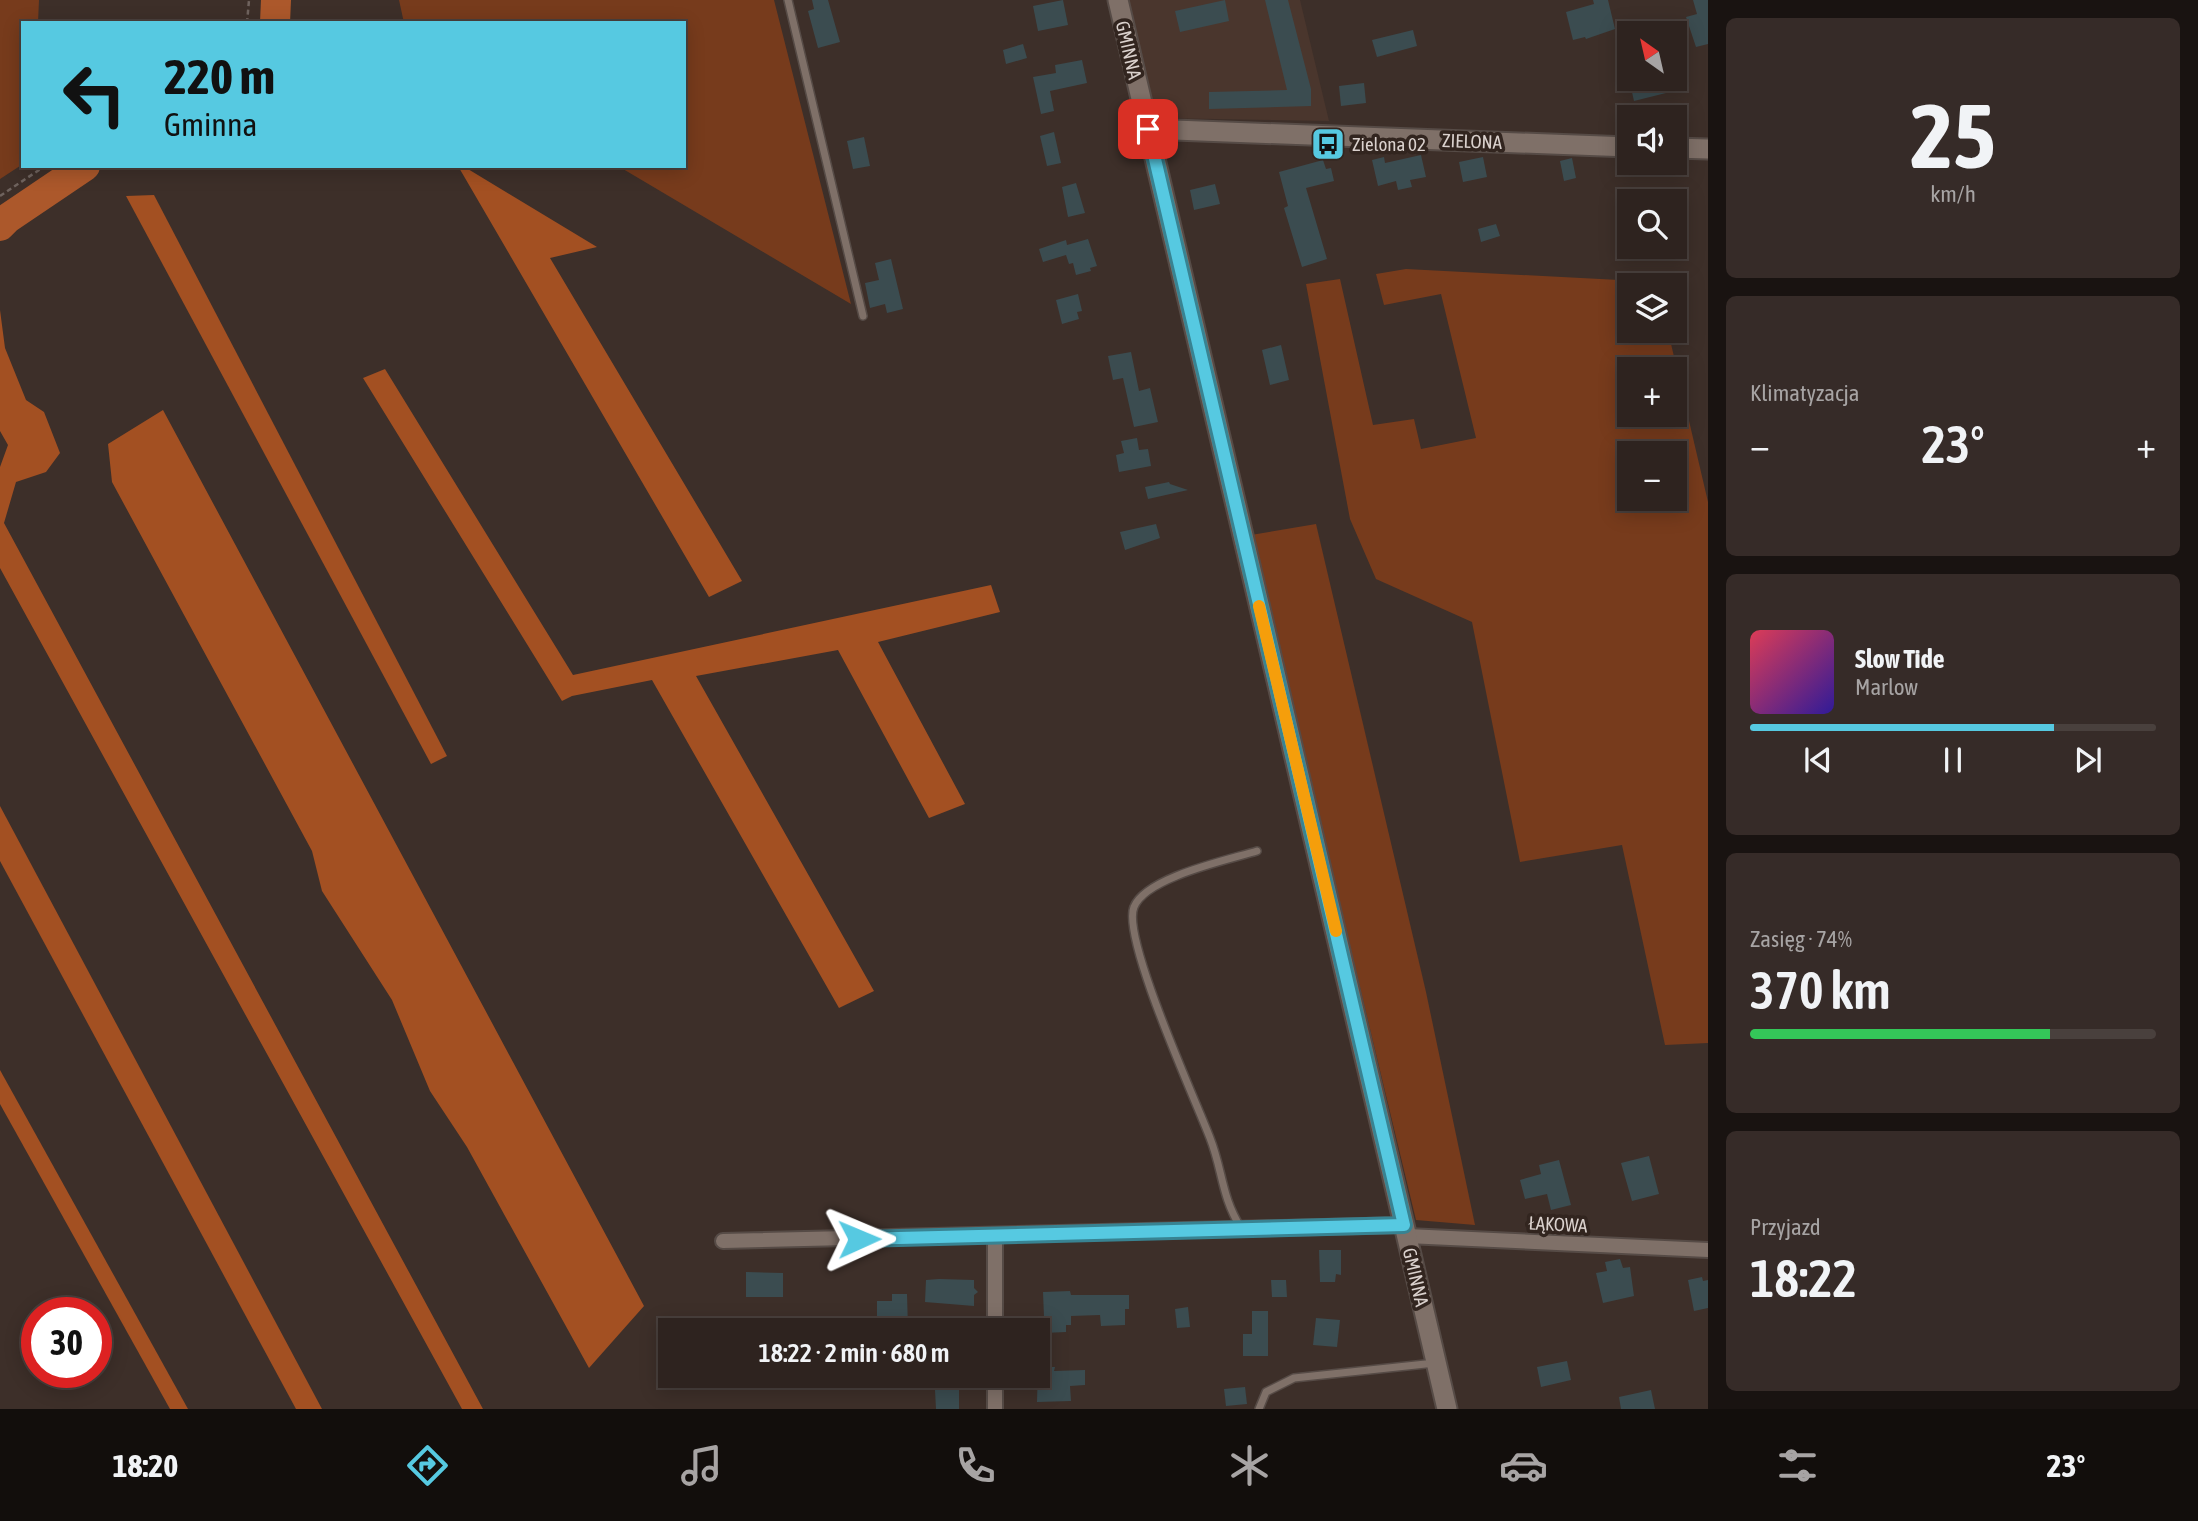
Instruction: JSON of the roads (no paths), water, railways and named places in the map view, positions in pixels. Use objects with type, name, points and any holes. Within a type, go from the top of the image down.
[{"type":"main road","name":"GMINNA","points":[[1118,0],[1447,1409]]},
{"type":"main road","name":"ZIELONA","points":[[1148,129],[1617,147]]},
{"type":"main road","points":[[1687,148],[1708,149]]},
{"type":"street","name":"ŁĄKOWA","points":[[723,1241],[1242,1228],[1406,1230],[1708,1250]]},
{"type":"street","points":[[995,1236],[995,1318]]},
{"type":"street","points":[[995,1388],[995,1409]]},
{"type":"lane","points":[[788,0],[863,316]]},
{"type":"lane","points":[[1242,1228],[1227,1201],[1212,1141],[1163,1025],[1142,962],[1132,919],[1133,907],[1140,898],[1163,882],[1258,850]]},
{"type":"lane","points":[[1259,1409],[1266,1392],[1294,1378],[1436,1363]]},
{"type":"waterway","points":[[275,21],[276,0]]},
{"type":"waterway","points":[[0,226],[82,168]]},
{"type":"place","name":"Zielona 02","points":[[1328,144]]}]
